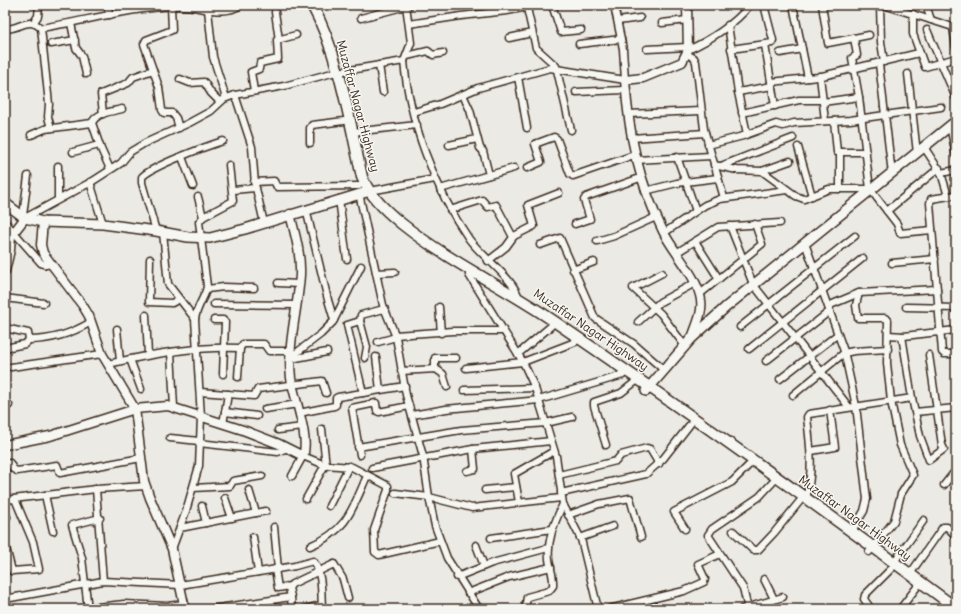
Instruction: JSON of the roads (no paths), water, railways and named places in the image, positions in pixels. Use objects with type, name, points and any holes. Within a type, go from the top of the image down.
[{"type":"main road","name":"Muzaffar Nagar Highway","points":[[306,5],[317,25],[334,72],[344,121],[363,191],[383,216],[425,248],[470,275],[519,301],[551,326],[623,375],[637,381]]},
{"type":"main road","name":"Muzaffar Nagar Highway","points":[[312,5],[321,23],[352,132],[362,176],[363,191],[414,233],[519,301],[637,381],[803,500],[893,565],[917,587],[944,608]]},
{"type":"main road","points":[[648,389],[688,343],[753,284],[953,124]]},
{"type":"main road","points":[[5,203],[24,217],[43,222],[103,224],[200,238],[219,236],[339,200],[363,191]]},
{"type":"main road","name":"Muzaffar Nagar Highway","points":[[648,389],[691,423],[749,465],[852,532],[871,549]]},
{"type":"main road","name":"Muzaffar Nagar Highway","points":[[893,565],[910,574],[956,608]]},
{"type":"street","points":[[5,29],[16,28],[34,22],[38,16],[39,5]]},
{"type":"street","points":[[107,5],[110,15]]},
{"type":"street","points":[[41,28],[110,15],[171,6],[182,5],[208,10],[228,11],[241,5]]},
{"type":"street","points":[[406,5],[410,24],[411,43],[405,58],[417,125],[435,179],[450,210],[470,239],[488,261],[511,283],[519,301]]},
{"type":"street","points":[[362,18],[410,5]]},
{"type":"street","points":[[493,5],[493,12]]},
{"type":"street","points":[[410,24],[526,8],[537,5]]},
{"type":"street","points":[[552,5],[561,32],[580,30]]},
{"type":"street","points":[[614,5],[625,62],[625,80],[631,138],[640,178],[656,217],[700,294],[702,308],[688,343],[633,288],[662,273]]},
{"type":"street","points":[[414,112],[440,104],[478,88],[545,69],[557,68],[594,77],[625,80],[643,78],[670,68],[682,62],[688,50],[686,5]]},
{"type":"street","points":[[647,49],[688,50],[707,40],[728,26],[750,5]]},
{"type":"street","points":[[731,49],[773,42],[764,5]]},
{"type":"street","points":[[793,5],[808,78]]},
{"type":"street","points":[[822,5],[828,43],[869,35]]},
{"type":"street","points":[[880,5],[881,63],[892,174]]},
{"type":"street","points":[[884,5],[954,28],[956,47]]},
{"type":"street","points":[[926,5],[931,20]]},
{"type":"street","points":[[171,6],[172,30],[144,42],[159,87],[162,110],[164,113],[172,113],[176,118],[179,128]]},
{"type":"street","points":[[526,8],[536,48],[557,68],[571,130]]},
{"type":"street","points":[[208,10],[213,57],[226,98]]},
{"type":"street","points":[[254,91],[251,72],[259,69],[260,63],[278,59],[276,43],[279,40],[275,12]]},
{"type":"street","points":[[913,14],[913,34],[925,67],[956,58]]},
{"type":"street","points":[[618,21],[640,18]]},
{"type":"street","points":[[662,23],[687,20]]},
{"type":"street","points":[[34,22],[41,28],[46,62],[49,104],[48,117],[51,128]]},
{"type":"street","points":[[71,23],[74,40],[77,50],[82,56],[86,74]]},
{"type":"street","points":[[728,26],[738,92],[747,134]]},
{"type":"street","points":[[927,30],[956,98]]},
{"type":"street","points":[[509,38],[532,34]]},
{"type":"street","points":[[279,40],[296,35]]},
{"type":"street","points":[[854,38],[857,55],[852,58],[859,96],[871,190],[896,224],[900,233],[932,230]]},
{"type":"street","points":[[579,44],[621,39]]},
{"type":"street","points":[[51,44],[74,40]]},
{"type":"street","points":[[765,44],[775,106]]},
{"type":"street","points":[[780,53],[802,49]]},
{"type":"street","points":[[688,50],[696,62],[701,111],[705,133],[724,198]]},
{"type":"street","points":[[10,235],[24,217],[90,182],[121,163],[134,149],[179,128],[211,110],[226,98],[234,95],[284,86],[334,72],[379,65],[428,51],[433,55],[443,53]]},
{"type":"street","points":[[738,92],[772,84],[854,69],[919,53]]},
{"type":"street","points":[[379,65],[383,92]]},
{"type":"street","points":[[103,114],[101,94],[128,83],[133,77],[153,70]]},
{"type":"street","points":[[908,74],[913,111],[921,150],[940,171],[948,196]]},
{"type":"street","points":[[820,76],[825,121]]},
{"type":"street","points":[[518,77],[527,128]]},
{"type":"street","points":[[180,79],[190,84],[204,82],[211,93],[220,102]]},
{"type":"street","points":[[576,92],[626,90]]},
{"type":"street","points":[[234,95],[252,147],[255,185],[264,223]]},
{"type":"street","points":[[463,95],[470,110],[477,139],[480,148],[483,151],[489,175]]},
{"type":"street","points":[[742,113],[799,100],[823,101],[859,96]]},
{"type":"street","points":[[708,145],[776,124],[783,126],[794,123],[834,121],[941,107]]},
{"type":"street","points":[[32,135],[41,130],[92,123],[97,116],[122,109]]},
{"type":"street","points":[[628,114],[701,111]]},
{"type":"street","points":[[310,144],[310,128],[312,125],[344,121]]},
{"type":"street","points":[[834,121],[836,150],[840,152],[866,152]]},
{"type":"street","points":[[92,123],[99,145],[110,169]]},
{"type":"street","points":[[953,124],[956,155]]},
{"type":"street","points":[[352,132],[417,125]]},
{"type":"street","points":[[631,138],[705,133]]},
{"type":"street","points":[[527,168],[541,162],[535,144],[554,137],[557,139],[570,174],[573,176],[635,158],[711,156]]},
{"type":"street","points":[[721,166],[794,138]]},
{"type":"street","points":[[449,145],[477,139]]},
{"type":"street","points":[[196,319],[168,284],[159,231],[142,183],[142,177],[148,172],[182,157],[223,142]]},
{"type":"street","points":[[73,152],[99,145]]},
{"type":"street","points":[[798,147],[812,196]]},
{"type":"street","points":[[840,152],[840,188]]},
{"type":"street","points":[[182,157],[193,186]]},
{"type":"street","points":[[677,157],[696,211]]},
{"type":"street","points":[[714,165],[737,170],[762,171],[790,161]]},
{"type":"street","points":[[172,549],[199,466],[201,417],[196,319],[198,305],[207,289],[199,222],[203,217],[232,202],[233,190],[229,164]]},
{"type":"street","points":[[58,166],[58,199]]},
{"type":"street","points":[[440,189],[514,168]]},
{"type":"street","points":[[887,211],[940,171],[956,170]]},
{"type":"street","points":[[762,171],[800,198],[812,196],[822,191],[840,188],[871,190]]},
{"type":"street","points":[[24,217],[28,176]]},
{"type":"street","points":[[575,224],[590,219],[584,200],[586,197],[640,178]]},
{"type":"street","points":[[645,191],[685,181],[718,178]]},
{"type":"street","points":[[233,190],[274,181],[277,187],[363,191],[435,179]]},
{"type":"street","points":[[90,182],[103,224]]},
{"type":"street","points":[[664,232],[713,201],[724,198],[787,190]]},
{"type":"street","points":[[363,191],[376,273],[384,309],[395,336],[409,406],[424,458],[429,497],[440,541],[446,558],[479,609]]},
{"type":"street","points":[[488,261],[506,247],[513,238],[534,226],[528,204],[558,193]]},
{"type":"street","points":[[956,195],[930,200],[939,331],[943,354],[956,354]]},
{"type":"street","points":[[198,197],[203,217]]},
{"type":"street","points":[[339,200],[347,259]]},
{"type":"street","points":[[450,210],[482,200],[488,207],[496,205],[513,238]]},
{"type":"street","points":[[306,209],[334,320]]},
{"type":"street","points":[[290,214],[299,254],[299,284],[291,356],[293,386],[303,427],[305,450],[292,476]]},
{"type":"street","points":[[596,241],[614,236],[656,217]]},
{"type":"street","points":[[5,222],[10,235],[10,250],[5,271]]},
{"type":"street","points":[[43,222],[41,245],[43,253],[83,306],[91,322],[102,354],[135,409],[146,486],[172,549],[184,606],[124,604],[88,608],[82,558],[72,525],[100,518]]},
{"type":"street","points":[[676,253],[715,228],[780,223]]},
{"type":"street","points":[[700,294],[762,244],[755,224]]},
{"type":"street","points":[[730,226],[753,284],[822,372],[853,407]]},
{"type":"street","points":[[10,235],[41,263],[46,265],[51,264]]},
{"type":"street","points":[[740,328],[768,304],[855,236]]},
{"type":"street","points":[[540,245],[560,238],[595,318],[634,344],[664,370]]},
{"type":"street","points":[[695,241],[719,279]]},
{"type":"street","points":[[805,243],[844,353],[853,407],[866,499],[864,511],[852,532]]},
{"type":"street","points":[[749,349],[863,258]]},
{"type":"street","points":[[150,259],[149,302],[172,303],[179,299]]},
{"type":"street","points":[[892,263],[935,260]]},
{"type":"street","points":[[573,270],[594,262]]},
{"type":"street","points":[[291,356],[321,334],[334,320],[361,266]]},
{"type":"street","points":[[376,273],[395,272]]},
{"type":"street","points":[[470,275],[502,331],[523,362],[535,388],[554,451],[559,475],[561,499],[580,538],[585,552],[598,609]]},
{"type":"street","points":[[278,283],[299,284]]},
{"type":"street","points":[[638,322],[653,307],[695,283]]},
{"type":"street","points":[[207,289],[224,287],[254,288]]},
{"type":"street","points":[[766,361],[796,339],[829,309],[859,293],[937,289]]},
{"type":"street","points":[[859,293],[856,305],[857,317],[887,319],[887,369],[891,401],[900,445],[913,475],[901,494],[894,521],[871,549]]},
{"type":"street","points":[[5,298],[44,303]]},
{"type":"street","points":[[214,304],[296,304]]},
{"type":"street","points":[[439,307],[441,332]]},
{"type":"street","points":[[906,307],[956,308]]},
{"type":"street","points":[[365,358],[367,347],[360,321],[361,315],[384,309]]},
{"type":"street","points":[[146,315],[148,355]]},
{"type":"street","points":[[214,320],[225,321],[223,374]]},
{"type":"street","points":[[360,321],[347,325],[363,393]]},
{"type":"street","points":[[5,348],[25,344],[29,340],[46,339],[71,333],[91,322]]},
{"type":"street","points":[[518,354],[551,326]]},
{"type":"street","points":[[5,328],[28,333],[29,340]]},
{"type":"street","points":[[117,329],[120,361]]},
{"type":"street","points":[[888,335],[902,336],[956,330]]},
{"type":"street","points":[[378,342],[395,336],[441,332],[502,331]]},
{"type":"street","points":[[780,379],[838,334]]},
{"type":"street","points":[[902,336],[920,436],[929,460],[944,449],[929,355]]},
{"type":"street","points":[[466,368],[523,362],[575,342]]},
{"type":"street","points":[[238,377],[240,348],[243,344],[264,344],[266,350],[291,356],[326,352]]},
{"type":"street","points":[[108,364],[148,355],[197,348],[240,348]]},
{"type":"street","points":[[793,394],[844,353],[888,349]]},
{"type":"street","points":[[171,352],[174,408]]},
{"type":"street","points":[[11,367],[102,354]]},
{"type":"street","points":[[376,357],[380,390]]},
{"type":"street","points":[[436,369],[435,358],[456,358]]},
{"type":"street","points":[[130,359],[140,389]]},
{"type":"street","points":[[402,371],[436,369],[443,374],[447,388]]},
{"type":"street","points":[[412,415],[446,409],[538,400],[623,375]]},
{"type":"street","points":[[200,392],[254,396],[258,389],[293,386],[323,381],[326,393]]},
{"type":"street","points":[[606,444],[594,402],[621,393],[637,381]]},
{"type":"street","points":[[299,413],[334,406],[336,405],[336,397],[405,386]]},
{"type":"street","points":[[464,390],[535,388]]},
{"type":"street","points":[[223,424],[228,394]]},
{"type":"street","points":[[732,531],[753,550],[758,550],[803,500],[812,473],[808,415],[830,410],[912,398]]},
{"type":"street","points":[[360,455],[353,407],[376,403],[377,410],[379,412],[409,406]]},
{"type":"street","points":[[265,409],[298,404]]},
{"type":"street","points":[[5,444],[50,436],[135,409],[158,406],[174,408],[243,430],[326,466],[350,466],[385,484],[389,488],[374,530],[373,537],[377,554],[382,555],[440,541]]},
{"type":"street","points":[[915,412],[956,408]]},
{"type":"street","points":[[811,451],[835,447],[830,410]]},
{"type":"street","points":[[225,412],[257,416]]},
{"type":"street","points":[[358,447],[461,430],[546,423],[572,417]]},
{"type":"street","points":[[395,493],[429,497],[472,508],[519,502],[561,499],[646,474],[659,464],[691,423]]},
{"type":"street","points":[[278,430],[303,427]]},
{"type":"street","points":[[306,499],[326,466],[322,429]]},
{"type":"street","points":[[170,438],[278,452],[287,448]]},
{"type":"street","points":[[372,468],[473,449],[551,441]]},
{"type":"street","points":[[559,475],[616,461],[621,455],[647,448],[650,449],[659,464]]},
{"type":"street","points":[[467,471],[475,469],[473,449]]},
{"type":"street","points":[[519,502],[514,475],[516,472],[554,451]]},
{"type":"street","points":[[5,464],[10,463],[13,469],[17,471],[57,465],[60,473],[141,458]]},
{"type":"street","points":[[685,529],[674,515],[674,512],[732,482],[749,465]]},
{"type":"street","points":[[329,506],[350,466]]},
{"type":"street","points":[[944,485],[956,470]]},
{"type":"street","points":[[193,488],[230,486],[233,481],[262,476]]},
{"type":"street","points":[[310,546],[328,538],[343,524],[367,476]]},
{"type":"street","points":[[774,482],[759,497],[709,532],[709,538],[743,588],[746,608],[783,597]]},
{"type":"street","points":[[5,500],[96,489],[146,486]]},
{"type":"street","points":[[485,490],[516,487]]},
{"type":"street","points":[[96,489],[100,518],[103,581]]},
{"type":"street","points":[[249,490],[256,513]]},
{"type":"street","points":[[45,495],[53,531]]},
{"type":"street","points":[[225,498],[232,518]]},
{"type":"street","points":[[568,515],[599,504],[630,498],[641,537]]},
{"type":"street","points":[[5,544],[12,571],[39,569],[33,542],[15,499]]},
{"type":"street","points":[[525,609],[527,597],[552,589],[553,583],[548,548],[561,499]]},
{"type":"street","points":[[202,506],[206,523]]},
{"type":"street","points":[[180,528],[266,512]]},
{"type":"street","points":[[871,609],[864,599],[865,595],[893,565],[924,520]]},
{"type":"street","points":[[580,538],[613,526]]},
{"type":"street","points":[[274,527],[278,588],[290,586],[331,565],[336,566],[343,579],[348,598]]},
{"type":"street","points":[[910,574],[943,527],[947,527],[956,536]]},
{"type":"street","points":[[491,538],[552,529]]},
{"type":"street","points":[[253,537],[258,572]]},
{"type":"street","points":[[476,545],[484,566]]},
{"type":"street","points":[[458,577],[484,566],[548,548]]},
{"type":"street","points":[[609,609],[684,591],[704,582],[705,579],[698,565],[720,554]]},
{"type":"street","points":[[5,599],[57,591],[60,588],[103,581],[180,585],[277,569],[313,561],[318,571],[322,607],[305,609]]},
{"type":"street","points":[[468,593],[509,577],[551,567]]},
{"type":"street","points":[[764,579],[774,599]]},
{"type":"street","points":[[290,586],[292,609]]},
{"type":"street","points":[[900,609],[917,587]]},
{"type":"street","points":[[212,609],[291,597]]}]
